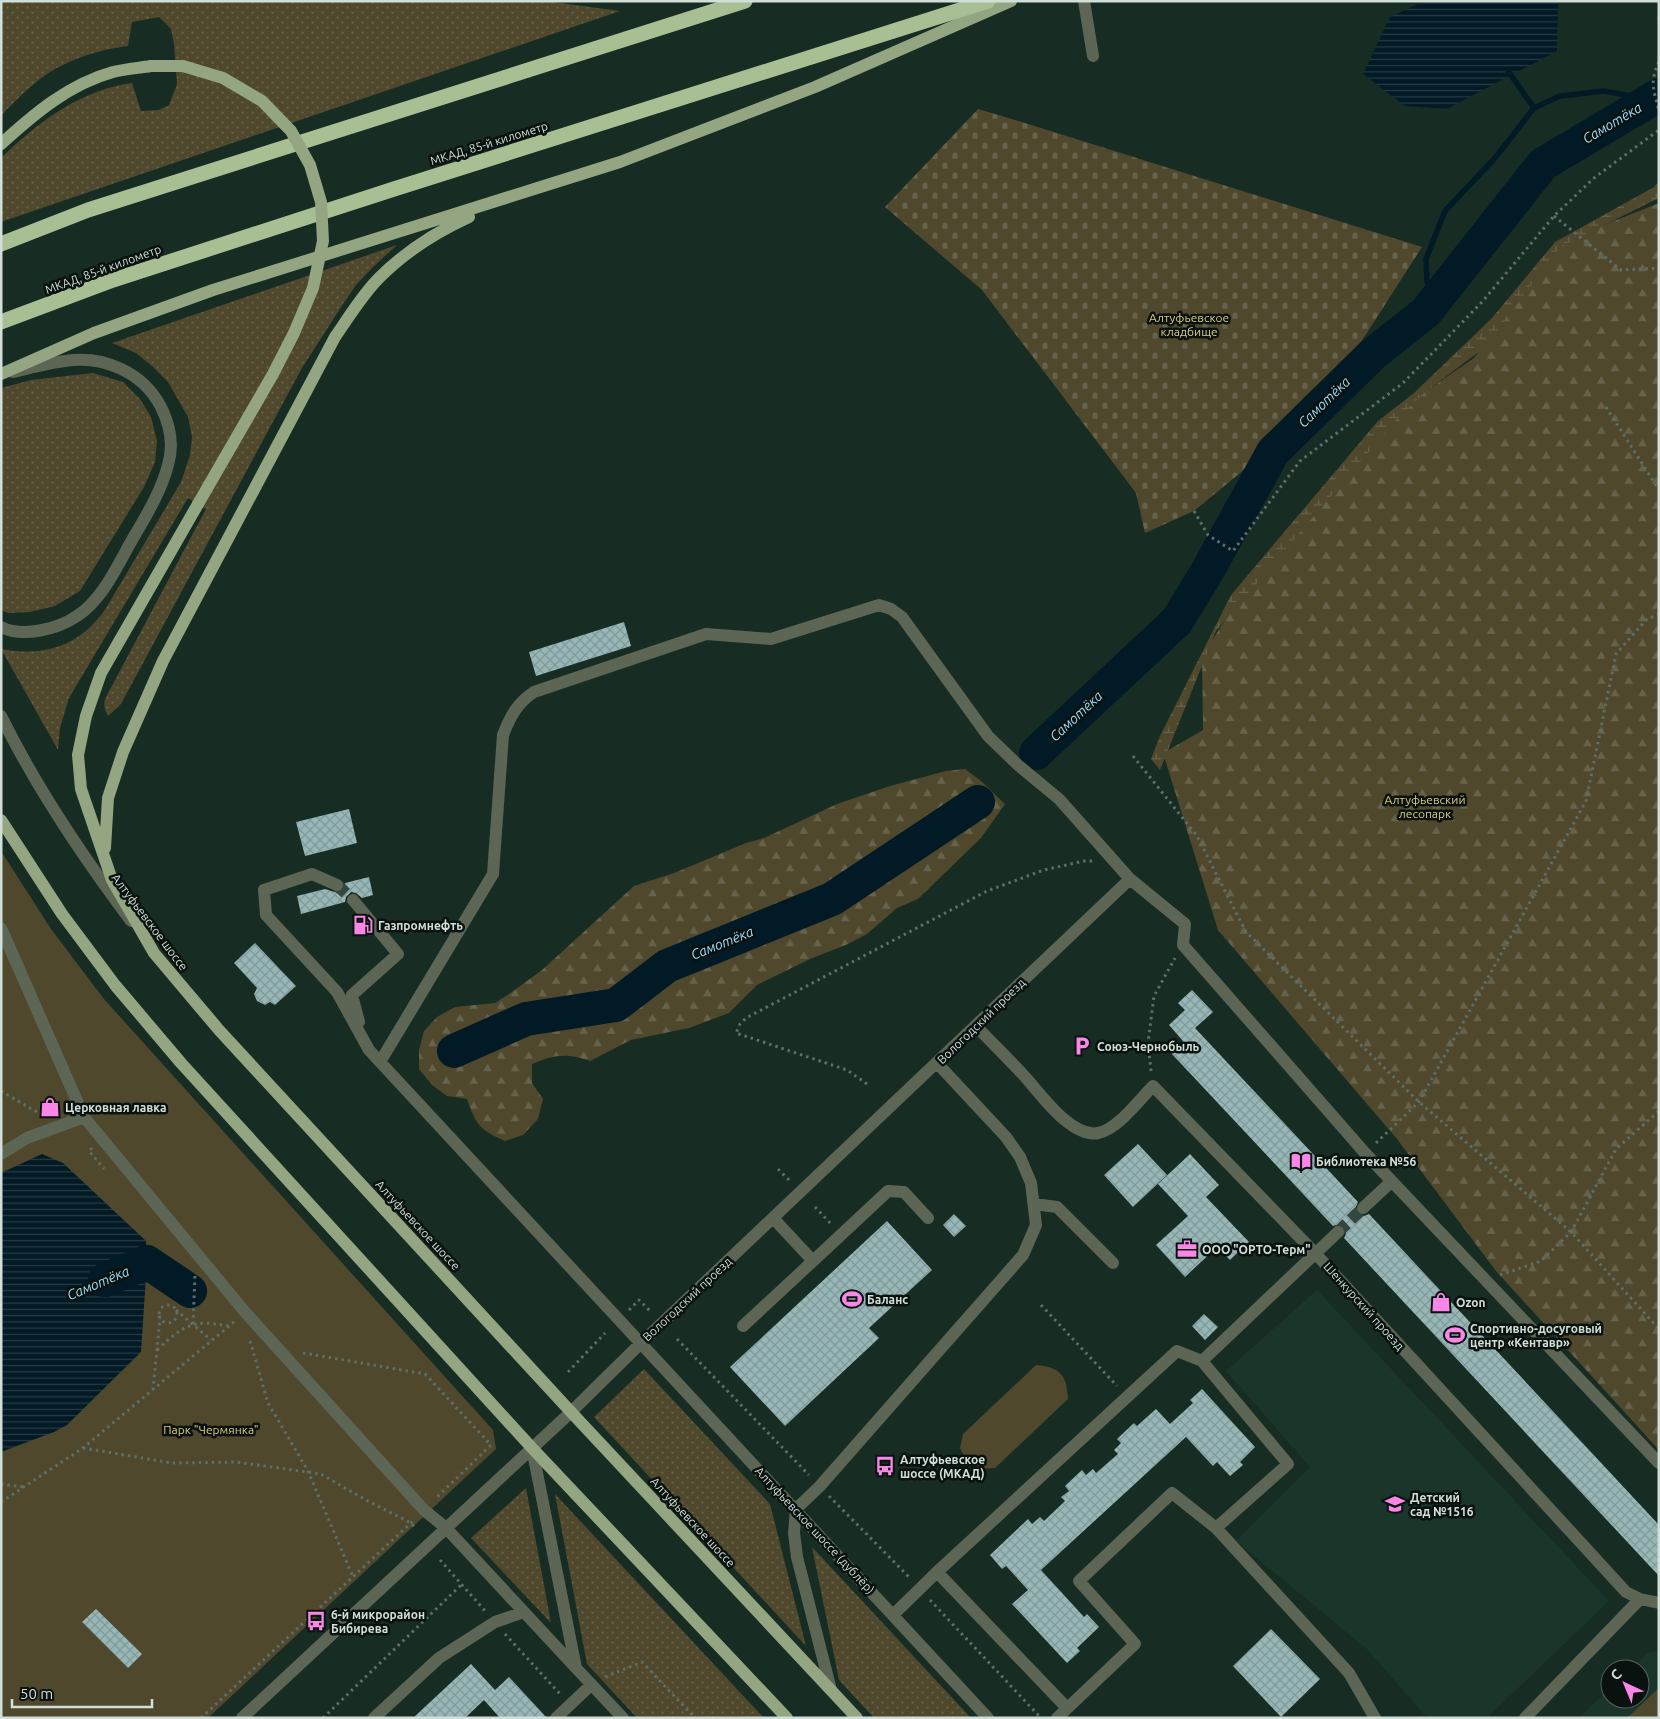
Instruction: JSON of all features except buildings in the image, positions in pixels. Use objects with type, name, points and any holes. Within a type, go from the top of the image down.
[{"type":"highway","points":[[1,244],[107,204],[745,1]]},
{"type":"highway","name":"МКАД, 85-й километр","points":[[1,322],[113,280],[988,1]]},
{"type":"main road","points":[[1,374],[94,333],[213,290],[620,162],[815,87],[1011,1]]},
{"type":"main road","points":[[1,144],[34,114],[75,87],[112,72],[151,66],[183,66],[223,78],[262,101],[291,131],[310,165],[321,202],[323,241],[313,288],[294,333],[273,374],[101,673],[86,716],[78,755],[81,789],[112,880],[154,953]]},
{"type":"main road","points":[[105,856],[108,798],[123,752],[163,661],[335,337],[357,304],[378,278],[426,240],[459,222],[518,195]]},
{"type":"main road","points":[[1,820],[62,914],[127,999],[181,1063],[532,1448],[787,1718]]},
{"type":"main road","name":"Алтуфьевское шоссе","points":[[154,953],[219,1030],[571,1412],[857,1718]]},
{"type":"street","points":[[1084,1],[1093,56]]},
{"type":"street","points":[[1,374],[66,360],[94,361],[119,367],[137,377],[155,395],[166,417],[172,440],[168,464],[159,493],[110,578],[93,603],[77,616],[56,627],[30,632],[1,628]]},
{"type":"street","points":[[380,1062],[493,874],[503,735],[511,714],[522,700],[534,692],[706,634],[771,639],[879,605],[891,609],[902,617],[988,736],[1018,765],[1059,799],[1130,879],[1185,924],[1183,945],[1365,1153],[1659,1463]]},
{"type":"street","name":"Алтуфьевское шоссе","points":[[1,716],[48,800],[104,885],[154,953]]},
{"type":"street","points":[[336,886],[312,874],[264,890],[266,915],[338,992],[364,1042]]},
{"type":"street","name":"Вологодский проезд","points":[[242,1718],[571,1412],[640,1343],[976,1026],[1007,1004],[1130,879]]},
{"type":"street","points":[[353,900],[398,954],[352,995],[364,1042]]},
{"type":"street","points":[[1,928],[84,1117],[244,1313],[424,1510],[446,1528],[623,1718]]},
{"type":"street","points":[[976,1026],[1027,1079],[1050,1107],[1084,1132],[1097,1134],[1112,1127],[1153,1086]]},
{"type":"street","name":"Алтуфьевское шоссе (дублёр)","points":[[364,1042],[368,1050],[988,1718]]},
{"type":"street","points":[[831,1690],[797,1557],[794,1533],[796,1509],[820,1486],[1022,1255],[1036,1225],[1031,1183],[1020,1157],[1006,1137],[937,1063]]},
{"type":"street","name":"Шенкурский проезд","points":[[1153,1086],[1315,1253],[1626,1592],[1640,1600],[1659,1603]]},
{"type":"street","points":[[1,1154],[27,1138],[84,1117]]},
{"type":"street","points":[[1363,1208],[1391,1182]]},
{"type":"street","points":[[743,1326],[888,1191],[904,1192],[928,1218]]},
{"type":"street","points":[[1034,1204],[1057,1206],[1113,1263]]},
{"type":"street","points":[[773,1218],[813,1261]]},
{"type":"street","points":[[1202,1361],[1338,1232]]},
{"type":"street","points":[[893,1615],[937,1572],[1177,1352],[1202,1361],[1288,1464],[1216,1528]]},
{"type":"street","points":[[532,1448],[576,1668]]},
{"type":"street","points":[[1057,1718],[1134,1644],[1079,1581],[1172,1493],[1216,1528],[1349,1673],[1375,1718]]},
{"type":"street","points":[[937,1572],[1067,1708]]},
{"type":"street","points":[[1525,1718],[1640,1600]]},
{"type":"street","points":[[374,1718],[438,1658],[495,1622],[524,1612]]},
{"type":"street","points":[[556,1718],[591,1684]]},
{"type":"path","points":[[1659,62],[1652,75],[1659,111]]},
{"type":"path","points":[[1194,511],[1208,536],[1233,551],[1300,462],[1403,383],[1482,302],[1554,216],[1594,178],[1659,130]]},
{"type":"path","points":[[1554,216],[1621,270],[1659,268]]},
{"type":"path","points":[[1606,407],[1659,490]]},
{"type":"path","points":[[1365,1153],[1420,1102],[1586,801],[1616,654],[1646,620],[1659,614]]},
{"type":"path","points":[[1133,756],[1197,836],[1246,932],[1420,1102],[1571,1232],[1659,1329]]},
{"type":"path","points":[[867,1084],[847,1070],[736,1034],[740,1024],[746,1018],[987,891],[1044,870],[1084,861],[1103,862]]},
{"type":"path","points":[[1153,1086],[1148,1043],[1154,996],[1183,945]]},
{"type":"path","points":[[1,1091],[35,1111],[44,1111]]},
{"type":"path","points":[[1484,1280],[1541,1261],[1571,1232],[1616,1149],[1659,1111]]},
{"type":"path","points":[[778,1169],[793,1184]]},
{"type":"path","points":[[815,1207],[841,1235]]},
{"type":"path","points":[[193,1324],[195,1254]]},
{"type":"path","points":[[629,1310],[639,1300],[651,1312]]},
{"type":"path","points":[[1041,1305],[1128,1397]]},
{"type":"path","points":[[153,1390],[158,1350],[159,1314],[164,1307],[172,1307],[211,1340]]},
{"type":"path","points":[[160,1318],[163,1322],[172,1322],[176,1319],[176,1310]]},
{"type":"path","points":[[1,1502],[83,1448],[244,1313],[268,1403],[308,1471],[353,1577]]},
{"type":"path","points":[[158,1350],[182,1329],[193,1324],[212,1323],[229,1326]]},
{"type":"path","points":[[568,1372],[605,1333]]},
{"type":"path","points":[[677,1339],[920,1589],[1039,1717]]},
{"type":"path","points":[[201,1718],[411,1523],[491,1445],[425,1374],[277,1349]]},
{"type":"path","points":[[83,1448],[172,1463],[236,1462],[308,1471],[320,1474],[411,1523],[415,1528]]},
{"type":"path","points":[[1,1484],[25,1487]]},
{"type":"path","points":[[323,1718],[461,1585]]},
{"type":"path","points":[[591,1684],[642,1662],[694,1718]]},
{"type":"shaded area","name":"Детский сад №1516","points":[[1317,1290],[1609,1601],[1487,1718],[1427,1718],[1368,1650],[1236,1541],[1310,1467],[1226,1371]]},
{"type":"shaded area","points":[[1659,1651],[1659,1718],[1579,1718],[1600,1698],[1600,1709],[1650,1709],[1650,1659],[1642,1659],[1649,1652]]},
{"type":"green space","points":[[5,1],[546,1],[620,11],[1,222],[1,158],[29,132],[77,101],[113,87],[132,83],[141,111],[159,110],[169,105],[177,84],[171,29],[159,17],[132,22],[128,46],[86,56],[47,74],[1,116],[1,4]]},
{"type":"green space","name":"Алтуфьевское кладбище","points":[[978,109],[1422,247],[1345,367],[1268,450],[1194,511],[1145,533],[1136,493],[982,290],[885,207]]},
{"type":"green space","points":[[1659,181],[1659,198],[1560,247],[1484,348],[1424,393],[1395,421],[1216,631],[1160,770],[1151,759],[1160,736],[1231,595],[1378,421],[1414,393],[1492,318],[1555,242],[1654,187]]},
{"type":"green space","name":"Алтуфьевский лесопарк","points":[[1659,203],[1659,1450],[1496,1271],[1397,1139],[1218,930],[1163,753],[1203,730],[1202,656],[1240,597],[1409,403],[1474,358],[1559,243]]},
{"type":"green space","points":[[397,245],[356,285],[302,368],[121,704],[108,716],[104,706],[106,697],[206,509],[188,498],[69,698],[60,728],[58,750],[1,649],[24,652],[47,650],[68,643],[91,626],[103,613],[181,482],[190,455],[192,437],[188,417],[168,382],[136,353],[112,343]]},
{"type":"green space","points":[[93,373],[123,382],[140,399],[151,417],[157,441],[155,462],[144,487],[80,591],[55,606],[30,612],[8,613],[1,610],[1,388],[31,380]]},
{"type":"green space","points":[[965,769],[981,781],[1005,804],[981,838],[918,899],[897,908],[867,934],[757,985],[729,1013],[689,1028],[631,1040],[590,1061],[561,1056],[548,1058],[532,1064],[532,1083],[543,1099],[538,1119],[523,1135],[505,1141],[484,1130],[476,1121],[467,1099],[447,1096],[432,1085],[419,1069],[419,1050],[424,1031],[437,1017],[455,1007],[495,1003],[512,992],[542,970],[634,886],[674,873],[746,843],[764,838],[837,804],[890,786],[946,771]]},
{"type":"green space","name":"Парк \"Чермянка\"","points":[[1,851],[51,929],[104,999],[493,1430],[496,1449],[208,1718],[1,1718]]},
{"type":"green space","points":[[1036,1365],[1051,1368],[1061,1374],[1066,1384],[1068,1399],[995,1468],[979,1469],[967,1462],[960,1448],[963,1434]]},
{"type":"green space","points":[[644,1369],[770,1504],[806,1646],[594,1417]]},
{"type":"green space","points":[[526,1488],[551,1623],[471,1538]]},
{"type":"green space","points":[[555,1494],[764,1718],[637,1718],[587,1664]]},
{"type":"green space","points":[[812,1547],[971,1718],[874,1718],[839,1680]]},
{"type":"green space","points":[[1659,1688],[1659,1718],[1627,1718],[1637,1709],[1650,1709],[1650,1696]]},
{"type":"water","points":[[1425,1],[1558,1],[1557,51],[1447,109],[1405,106],[1363,74],[1390,17]]},
{"type":"water","points":[[42,1154],[63,1163],[146,1241],[147,1262],[141,1352],[67,1425],[54,1432],[1,1452],[1,1173]]},
{"type":"waterway","points":[[1508,71],[1534,108]]},
{"type":"waterway","points":[[1427,282],[1426,259],[1445,211],[1495,158],[1534,108],[1560,96],[1604,91],[1637,97],[1647,101]]},
{"type":"waterway","name":"Самотёка","points":[[1036,753],[1177,621],[1208,570],[1273,452],[1373,354],[1426,312],[1543,164],[1659,95]]},
{"type":"waterway","name":"Самотёка","points":[[454,1051],[526,1019],[616,1005],[667,966],[832,899],[978,802]]},
{"type":"waterway","name":"Самотёка","points":[[105,1280],[147,1262],[190,1291]]},
{"type":"tunnel","points":[[337,885],[353,900]]},
{"type":"tunnel","points":[[1338,1232],[1363,1208]]},
{"type":"place","name":"Газпромнефть","points":[[363,925]]},
{"type":"place","name":"Союз-Чернобыль","points":[[1082,1046]]},
{"type":"place","name":"Церковная лавка","points":[[50,1107]]},
{"type":"place","name":"Библиотека №56","points":[[1301,1161]]},
{"type":"place","name":"ООО \"ОРТО-Терм\"","points":[[1187,1249]]},
{"type":"place","name":"Баланс","points":[[852,1299]]},
{"type":"place","name":"Ozon","points":[[1441,1302]]},
{"type":"place","name":"Спортивно-досуговый центр «Кентавр»","points":[[1455,1335]]},
{"type":"place","name":"Алтуфьевское шоссе (МКАД)","points":[[885,1466]]},
{"type":"place","name":"Детский сад №1516","points":[[1395,1504]]},
{"type":"place","name":"6-й микрорайон Бибирева","points":[[316,1621]]}]
